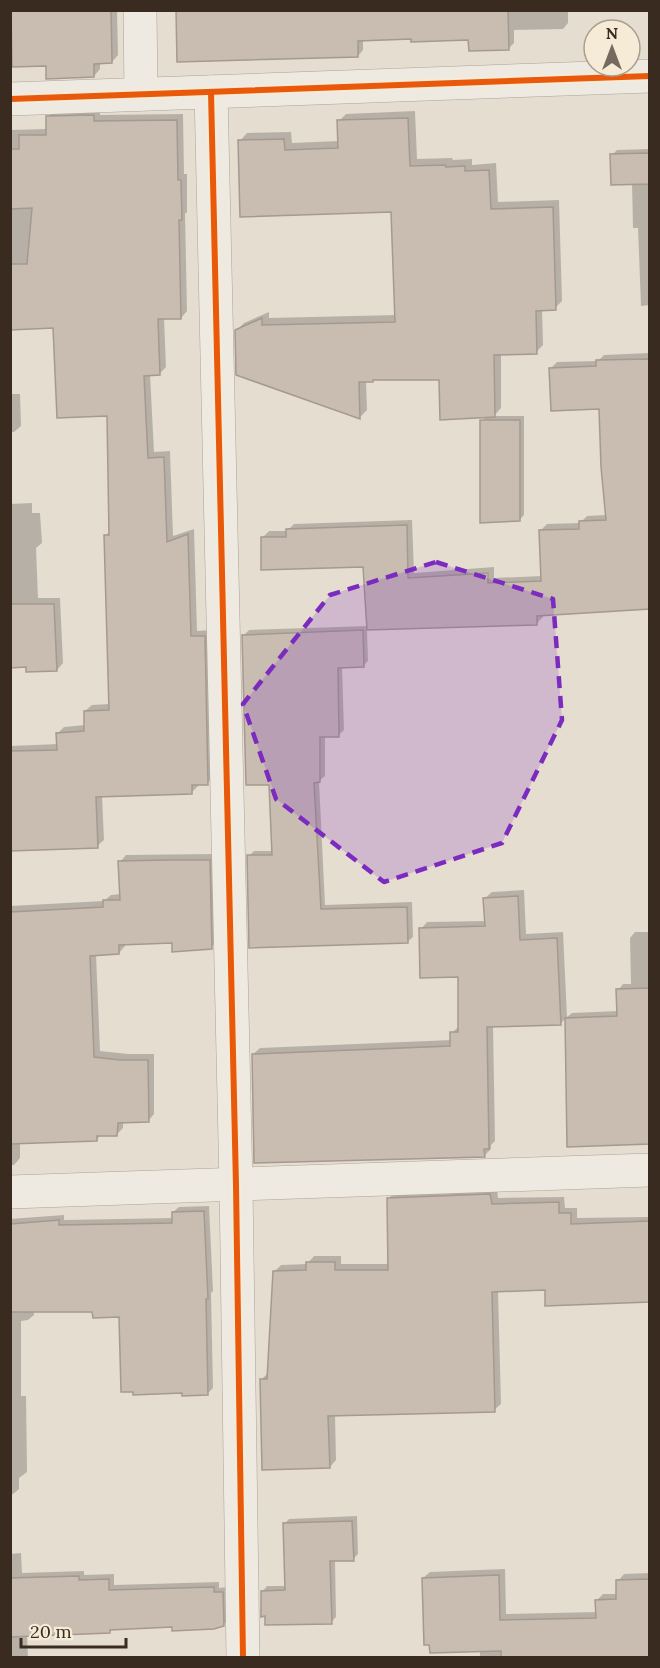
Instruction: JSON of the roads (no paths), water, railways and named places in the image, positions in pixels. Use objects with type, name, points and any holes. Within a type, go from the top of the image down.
[{"type":"street","points":[[140,10],[141,94]]},
{"type":"street","points":[[10,99],[650,76]]},
{"type":"street","points":[[211,92],[236,1185],[243,1658]]},
{"type":"street","points":[[10,1192],[650,1170]]}]
